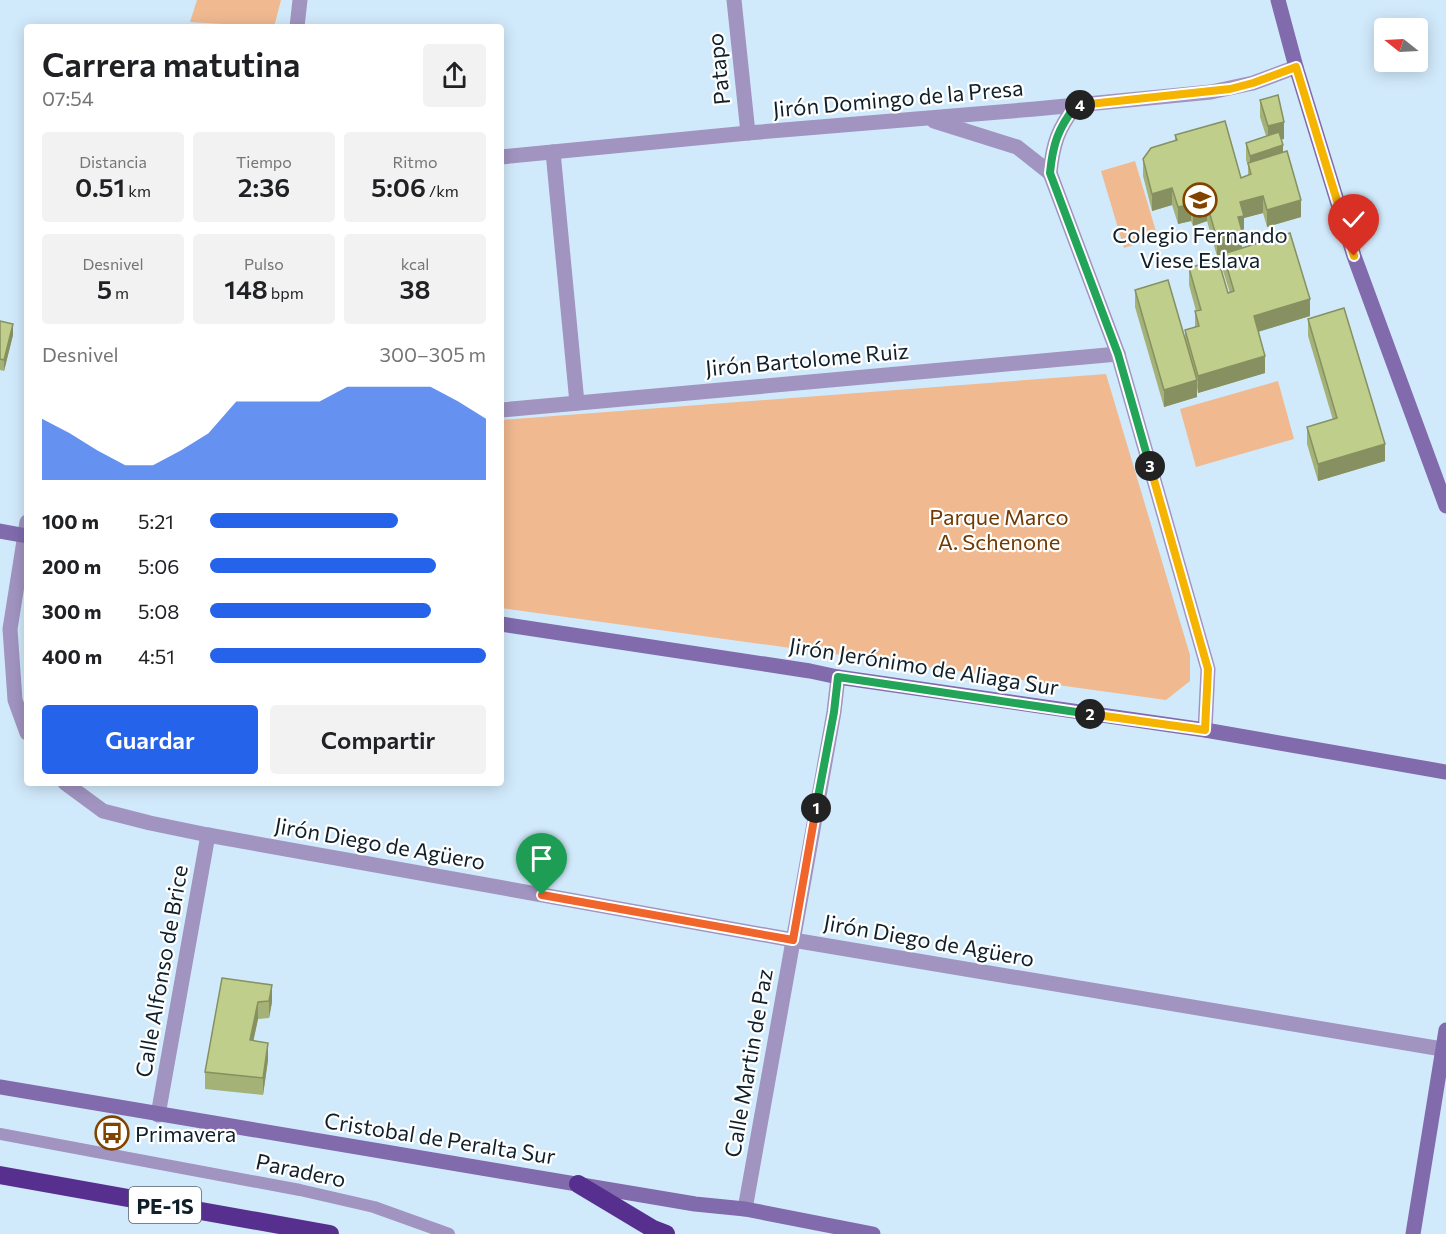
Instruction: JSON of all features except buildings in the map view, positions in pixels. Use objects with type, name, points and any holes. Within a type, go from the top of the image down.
[{"type":"highway","name":"PE-1S","points":[[0,1175],[330,1234]]},
{"type":"highway","points":[[578,1184],[653,1229],[666,1234]]},
{"type":"street","points":[[297,24],[300,0]]},
{"type":"street","name":"Patapo","points":[[734,0],[748,133]]},
{"type":"street","points":[[1278,0],[1296,67],[1354,256],[1446,506]]},
{"type":"street","name":"Jirón Domingo de la Presa","points":[[504,157],[1230,89],[1296,67]]},
{"type":"street","points":[[1076,105],[1062,123],[1052,151],[1050,173],[1118,354],[1208,669],[1205,730]]},
{"type":"street","points":[[925,118],[1017,147],[1050,173]]},
{"type":"street","points":[[553,152],[577,403]]},
{"type":"street","name":"Jirón Bartolome Ruiz","points":[[504,410],[1118,354]]},
{"type":"street","points":[[0,531],[24,531]]},
{"type":"street","points":[[24,543],[10,628],[15,700],[24,725]]},
{"type":"street","name":"Jirón Jerónimo de Aliaga Sur","points":[[504,624],[838,677],[1205,730],[1446,772]]},
{"type":"street","name":"Calle Martin de Paz","points":[[745,1209],[834,712],[838,677]]},
{"type":"street","name":"Jirón Diego de Agüero","points":[[69,786],[103,811],[208,835],[793,940],[1442,1049]]},
{"type":"street","name":"Calle Alfonso de Brice","points":[[158,1115],[208,835]]},
{"type":"street","points":[[1413,1234],[1446,1030]]},
{"type":"street","name":"Cristobal de Peralta Sur","points":[[0,1087],[695,1204],[745,1209],[873,1234]]},
{"type":"lane","name":"Paradero","points":[[0,1134],[300,1190],[374,1207],[449,1234]]},
{"type":"green space","points":[[197,0],[281,0],[275,24],[190,22]]},
{"type":"green space","points":[[1135,161],[1158,238],[1124,248],[1101,171]]},
{"type":"green space","name":"Parque Marco A. Schenone","points":[[1106,374],[1190,655],[1190,681],[1166,700],[504,608],[504,420]]},
{"type":"green space","points":[[1278,381],[1294,439],[1196,467],[1180,409]]},
{"type":"place","name":"Colegio Fernando Viese Eslava","points":[[1200,200]]},
{"type":"place","name":"Primavera","points":[[112,1133]]},
{"type":"route","points":[[542,895],[793,940],[834,712],[838,677],[1205,730],[1208,669],[1118,354],[1050,173],[1052,151],[1062,123],[1076,105],[1230,89],[1296,67],[1354,256]]}]
